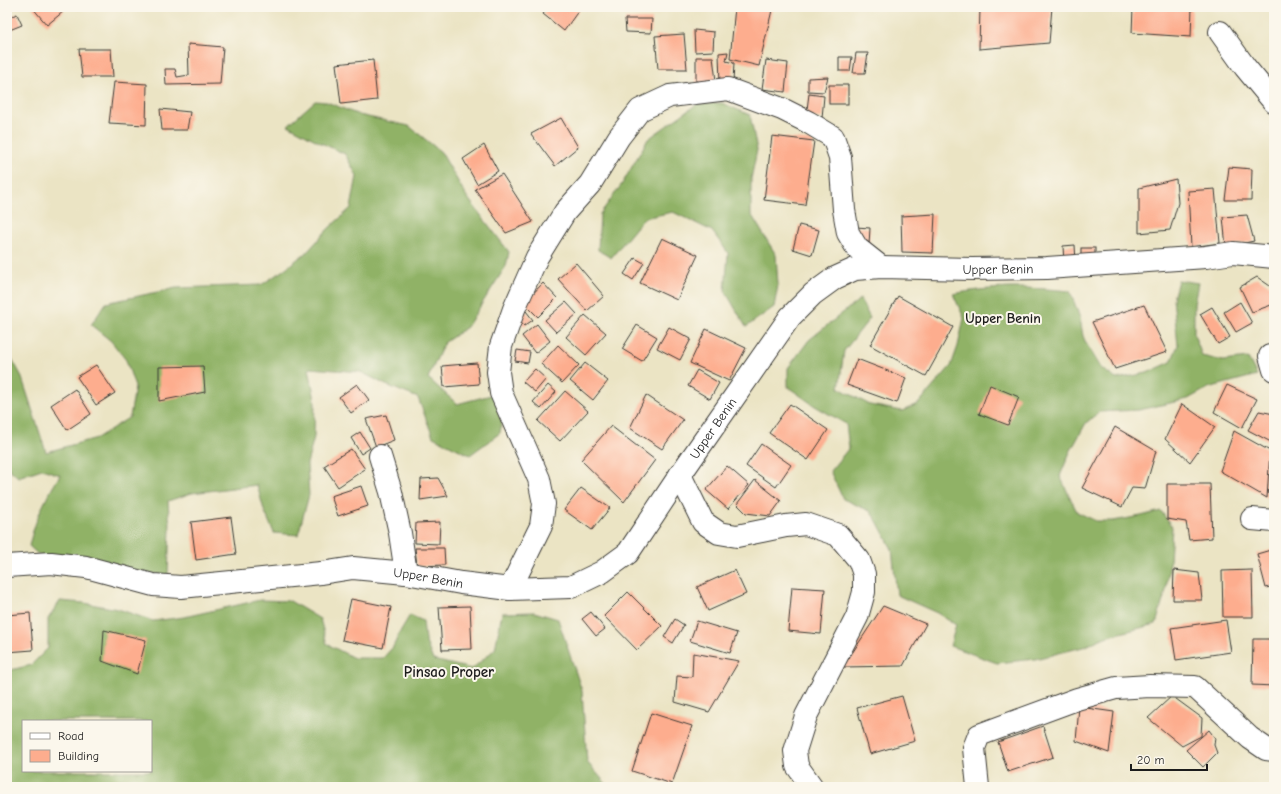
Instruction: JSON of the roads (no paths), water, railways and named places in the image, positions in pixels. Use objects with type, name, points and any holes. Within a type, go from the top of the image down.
[{"type":"street","points":[[1220,32],[1245,67],[1274,102]]},
{"type":"street","points":[[510,590],[541,526],[544,504],[539,479],[501,393],[498,372],[501,346],[514,309],[537,257],[565,212],[590,184],[620,137],[640,110],[670,96],[728,89],[782,109],[808,122],[832,137],[840,157],[844,210],[848,233],[857,248],[881,267]]},
{"type":"street","name":"Upper Benin","points":[[7,566],[51,563],[86,568],[153,585],[181,587],[321,573],[353,568],[406,573],[510,590],[571,586],[602,572],[628,553],[680,475],[790,317],[813,294],[835,278],[854,269],[881,267],[972,269],[1047,268],[1206,257],[1233,253],[1274,257]]},
{"type":"street","points":[[380,456],[391,492],[400,533],[406,573]]},
{"type":"street","points":[[680,475],[703,522],[719,533],[737,536],[786,526],[806,524],[838,535],[859,560],[864,574],[864,592],[857,617],[806,716],[795,751],[797,766],[812,787]]},
{"type":"street","points":[[1252,519],[1274,521]]},
{"type":"street","points":[[978,787],[974,748],[979,735],[1077,699],[1116,688],[1150,686],[1194,687],[1250,738],[1266,749],[1274,750]]},
{"type":"district","name":"Upper Benin","points":[[1003,318]]},
{"type":"district","name":"Pinsao Proper","points":[[449,672]]}]
